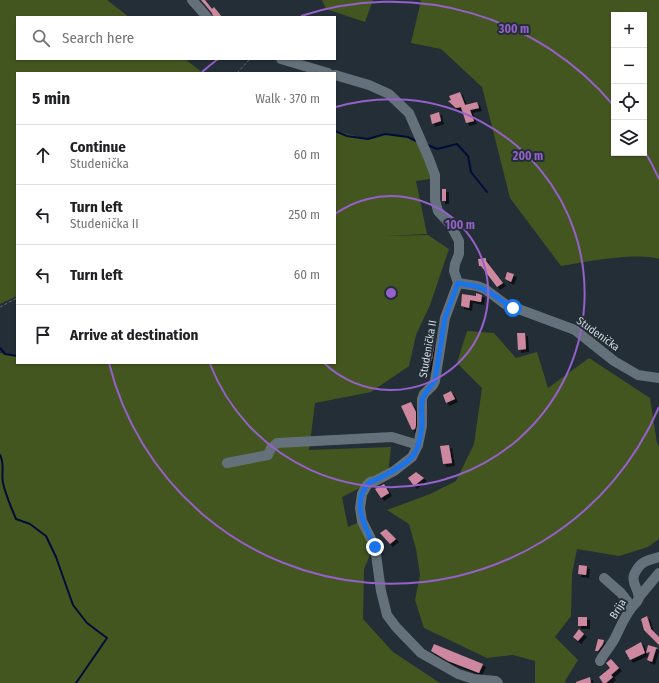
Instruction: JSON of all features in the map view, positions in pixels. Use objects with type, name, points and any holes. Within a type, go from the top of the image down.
[{"type":"street","points":[[192,0],[206,16]]},
{"type":"street","points":[[284,60],[325,72]]},
{"type":"street","points":[[336,75],[368,85],[389,94],[409,113],[425,148],[435,175],[435,200],[438,211],[450,224],[459,241],[459,254],[454,270],[458,283]]},
{"type":"street","name":"Studenička","points":[[458,283],[485,289],[505,304],[575,330],[614,361],[638,375],[659,378]]},
{"type":"street","name":"Studenička II","points":[[458,283],[445,318],[434,385],[424,394],[422,399],[422,426],[418,445],[412,457],[394,471],[366,485],[362,494],[360,508],[362,521],[375,547],[381,590],[388,615],[396,627],[421,653],[458,674],[474,679],[496,681],[498,683]]},
{"type":"street","points":[[227,463],[268,456],[272,448],[277,443],[392,437],[418,445]]},
{"type":"street","name":"Brija","points":[[600,661],[614,640],[632,607],[638,600],[639,597],[634,582],[634,574],[640,564],[659,557]]},
{"type":"street","points":[[639,597],[659,573]]},
{"type":"street","points":[[604,578],[621,593],[632,607]]},
{"type":"path","points":[[238,72],[249,60]]},
{"type":"path","points":[[0,307],[16,299]]},
{"type":"green space","points":[[0,0],[107,0],[128,16],[16,16],[16,60],[186,60],[202,72],[16,72],[16,296],[0,304]]},
{"type":"green space","points":[[322,0],[373,0],[365,22],[326,9]]},
{"type":"green space","points":[[419,0],[659,0],[659,259],[649,257],[624,257],[561,266],[510,198],[482,87],[441,49],[411,43],[421,1]]},
{"type":"green space","points":[[336,131],[368,139],[385,134],[408,137],[425,148],[435,178],[416,181],[427,234],[384,236],[428,235],[449,249],[430,305],[416,335],[409,366],[371,392],[315,403],[309,450],[391,447],[388,474],[342,497],[348,527],[362,521],[374,546],[364,569],[363,619],[393,652],[440,683],[77,683],[82,675],[76,683],[0,683],[0,353],[16,356],[16,364],[336,364]]},
{"type":"green space","points":[[467,331],[494,333],[516,358],[537,352],[548,388],[589,358],[650,398],[657,443],[659,446],[659,539],[648,547],[619,556],[577,549],[572,574],[571,616],[555,637],[578,660],[565,681],[566,683],[535,683],[535,661],[513,655],[487,658],[424,628],[415,600],[420,575],[416,549],[409,524],[387,510],[430,494],[456,481],[474,444],[482,388],[457,363]]},
{"type":"building","points":[[201,0],[205,0],[212,9],[214,7],[221,16],[213,16]]},
{"type":"building","points":[[460,92],[465,105],[477,102],[479,108],[470,110],[474,121],[466,123],[461,107],[456,108],[448,101],[451,100],[449,96]]},
{"type":"building","points":[[439,112],[441,121],[432,124],[430,115]]},
{"type":"building","points":[[442,189],[446,189],[446,201],[442,201]]},
{"type":"building","points":[[486,258],[486,261],[503,283],[497,287],[481,266],[479,266],[478,259]]},
{"type":"building","points":[[507,272],[514,274],[511,282],[505,279]]},
{"type":"building","points":[[476,293],[482,295],[481,302],[470,300],[469,308],[461,306],[462,294],[476,296]]},
{"type":"building","points":[[517,333],[525,333],[526,349],[518,350]]},
{"type":"building","points":[[429,345],[434,346],[432,359],[428,369],[423,367]]},
{"type":"building","points":[[451,391],[455,399],[446,403],[443,395]]},
{"type":"building","points":[[411,402],[416,412],[416,425],[415,429],[412,430],[401,406]]},
{"type":"building","points":[[449,445],[452,463],[443,464],[440,446]]},
{"type":"building","points":[[416,472],[424,478],[414,486],[408,478]]},
{"type":"building","points":[[384,484],[389,493],[381,498],[375,489]]},
{"type":"building","points":[[386,529],[396,539],[390,544],[380,533]]},
{"type":"building","points":[[579,565],[587,566],[586,575],[578,574]]},
{"type":"building","points":[[647,616],[651,629],[659,637],[659,645],[644,630],[641,619]]},
{"type":"building","points":[[578,617],[587,617],[587,626],[578,626]]},
{"type":"building","points":[[579,629],[584,634],[578,641],[573,637]]},
{"type":"building","points":[[598,639],[604,640],[598,651],[595,651]]},
{"type":"building","points":[[641,642],[645,653],[630,660],[625,651]]},
{"type":"building","points":[[434,644],[483,664],[479,673],[448,661],[431,651]]},
{"type":"building","points":[[648,645],[658,648],[656,649],[652,662],[647,660],[650,652],[646,653]]},
{"type":"building","points":[[611,659],[619,668],[611,675],[613,677],[606,683],[603,683],[599,677],[610,668],[606,663]]},
{"type":"building","points":[[590,677],[591,683],[576,683],[576,682]]},
{"type":"waterway","points":[[336,131],[347,136],[368,139],[385,134],[408,137],[416,141]]},
{"type":"waterway","points":[[428,145],[437,149],[457,144],[468,156],[471,172],[487,192]]},
{"type":"waterway","points":[[0,348],[5,354],[16,356]]},
{"type":"waterway","points":[[0,455],[2,461],[3,483],[16,519],[30,524],[46,536],[56,557],[73,605],[87,623],[107,638],[76,683]]},
{"type":"route","points":[[375,547],[362,521],[360,508],[362,494],[366,485],[370,482],[394,471],[412,457],[418,445],[422,426],[422,399],[424,394],[434,385],[445,318],[458,283],[485,289],[513,308]]}]
